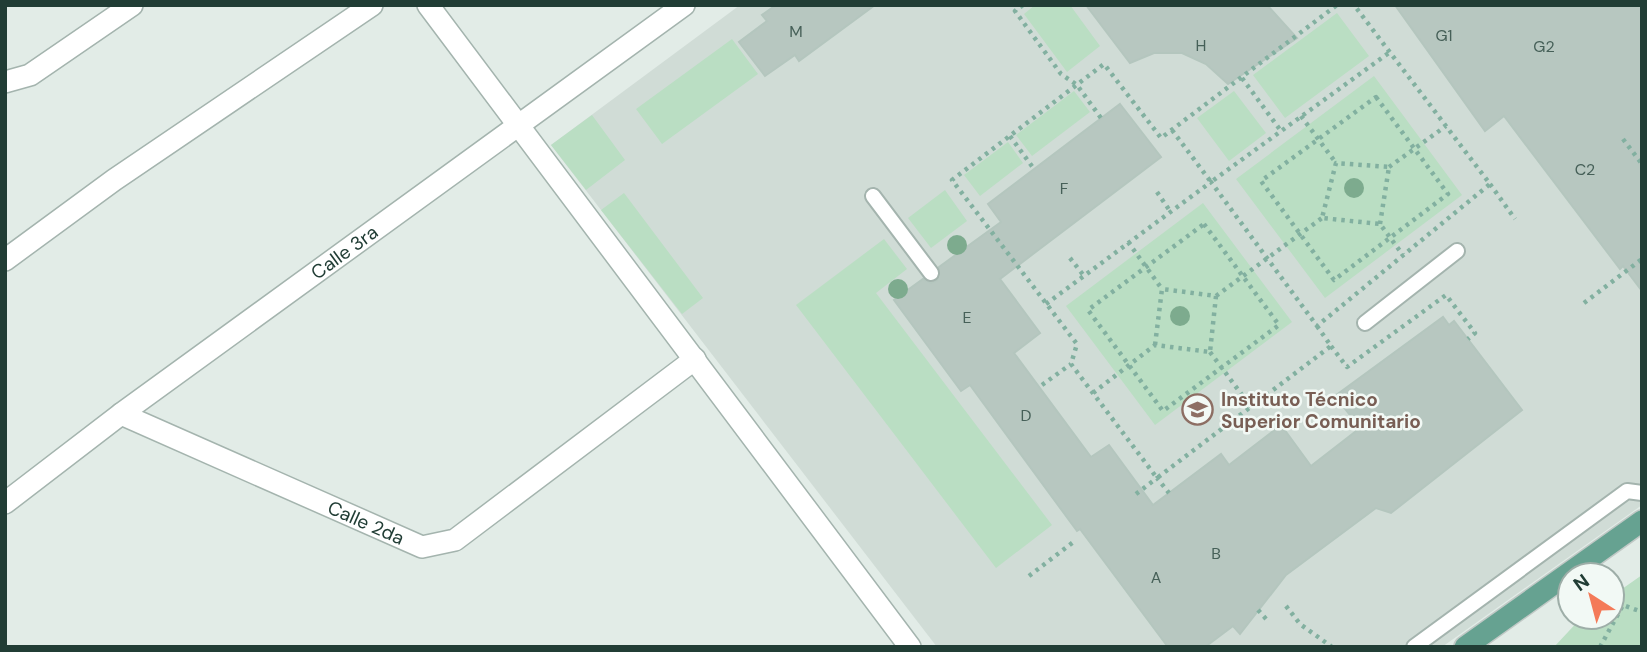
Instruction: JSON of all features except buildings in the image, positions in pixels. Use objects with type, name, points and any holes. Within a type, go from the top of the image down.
[{"type":"main road","points":[[1465,647],[1642,522]]},
{"type":"street","points":[[5,82],[30,75],[132,5]]},
{"type":"street","points":[[5,260],[114,180],[372,5]]},
{"type":"street","points":[[428,5],[910,647]]},
{"type":"street","name":"Calle 3ra","points":[[5,503],[121,414],[684,5]]},
{"type":"street","name":"Calle 2da","points":[[121,414],[422,547],[455,540],[695,359]]},
{"type":"lane","points":[[873,196],[931,273]]},
{"type":"lane","points":[[1365,323],[1457,251]]},
{"type":"lane","points":[[1414,647],[1627,491],[1642,493]]},
{"type":"path","points":[[1023,5],[1015,11],[1061,74],[1077,85],[1101,118]]},
{"type":"path","points":[[1042,385],[1071,364],[1077,344],[952,180],[1104,64],[1161,138],[1337,5]]},
{"type":"path","points":[[1354,5],[1515,219]]},
{"type":"path","points":[[1046,304],[1390,52]]},
{"type":"path","points":[[1242,78],[1281,131]]},
{"type":"path","points":[[1376,97],[1414,149],[1448,194],[1334,280],[1261,181],[1376,97]]},
{"type":"path","points":[[1301,117],[1336,163],[1389,167],[1446,126]]},
{"type":"path","points":[[1172,130],[1347,367],[1446,295],[1475,333],[1468,339]]},
{"type":"path","points":[[1010,136],[1034,169]]},
{"type":"path","points":[[1623,139],[1642,164]]},
{"type":"path","points":[[1161,289],[1216,296],[1322,218],[1336,163]]},
{"type":"path","points":[[1389,167],[1380,224],[1403,255]]},
{"type":"path","points":[[1317,326],[1490,184]]},
{"type":"path","points":[[1157,192],[1170,211]]},
{"type":"path","points":[[1322,218],[1380,224]]},
{"type":"path","points":[[1204,224],[1242,276],[1279,325],[1163,411],[1088,310],[1204,224]]},
{"type":"path","points":[[1128,242],[1161,289],[1156,345]]},
{"type":"path","points":[[1070,258],[1084,276]]},
{"type":"path","points":[[1584,303],[1642,259]]},
{"type":"path","points":[[1216,296],[1210,352],[1251,407]]},
{"type":"path","points":[[1093,393],[1156,345],[1210,352]]},
{"type":"path","points":[[1136,494],[1331,346]]},
{"type":"path","points":[[1071,364],[1169,493]]},
{"type":"path","points":[[1029,576],[1076,540]]},
{"type":"path","points":[[1600,647],[1623,605],[1642,612]]},
{"type":"path","points":[[1286,606],[1300,624],[1332,647]]},
{"type":"path","points":[[1258,610],[1267,620]]},
{"type":"shaded area","name":"Instituto Técnico Superior Comunitario","points":[[740,5],[1642,5],[1642,505],[1563,561],[1556,561],[1556,566],[1442,647],[937,647],[551,145]]},
{"type":"green space","points":[[1035,5],[1070,5],[1100,46],[1067,72],[1024,14]]},
{"type":"green space","points":[[1337,13],[1369,56],[1285,118],[1253,75]]},
{"type":"green space","points":[[732,39],[758,74],[662,144],[636,109]]},
{"type":"green space","points":[[1374,76],[1462,195],[1325,298],[1236,179]]},
{"type":"green space","points":[[1074,91],[1090,112],[1032,156],[1016,135]]},
{"type":"green space","points":[[1234,91],[1266,133],[1229,161],[1197,118]]},
{"type":"green space","points":[[592,115],[625,160],[586,190],[551,145]]},
{"type":"green space","points":[[1008,142],[1023,163],[980,196],[964,175]]},
{"type":"green space","points":[[945,190],[967,221],[931,248],[908,218]]},
{"type":"green space","points":[[624,193],[703,298],[682,314],[601,210]]},
{"type":"green space","points":[[1203,203],[1292,322],[1155,425],[1066,306]]},
{"type":"green space","points":[[884,239],[907,269],[876,293],[1052,525],[996,568],[796,305]]},
{"type":"green space","points":[[1642,575],[1642,647],[1554,647],[1569,631],[1626,631],[1626,586]]},
{"type":"place","name":"Instituto Técnico Superior Comunitario","points":[[1198,410]]}]
